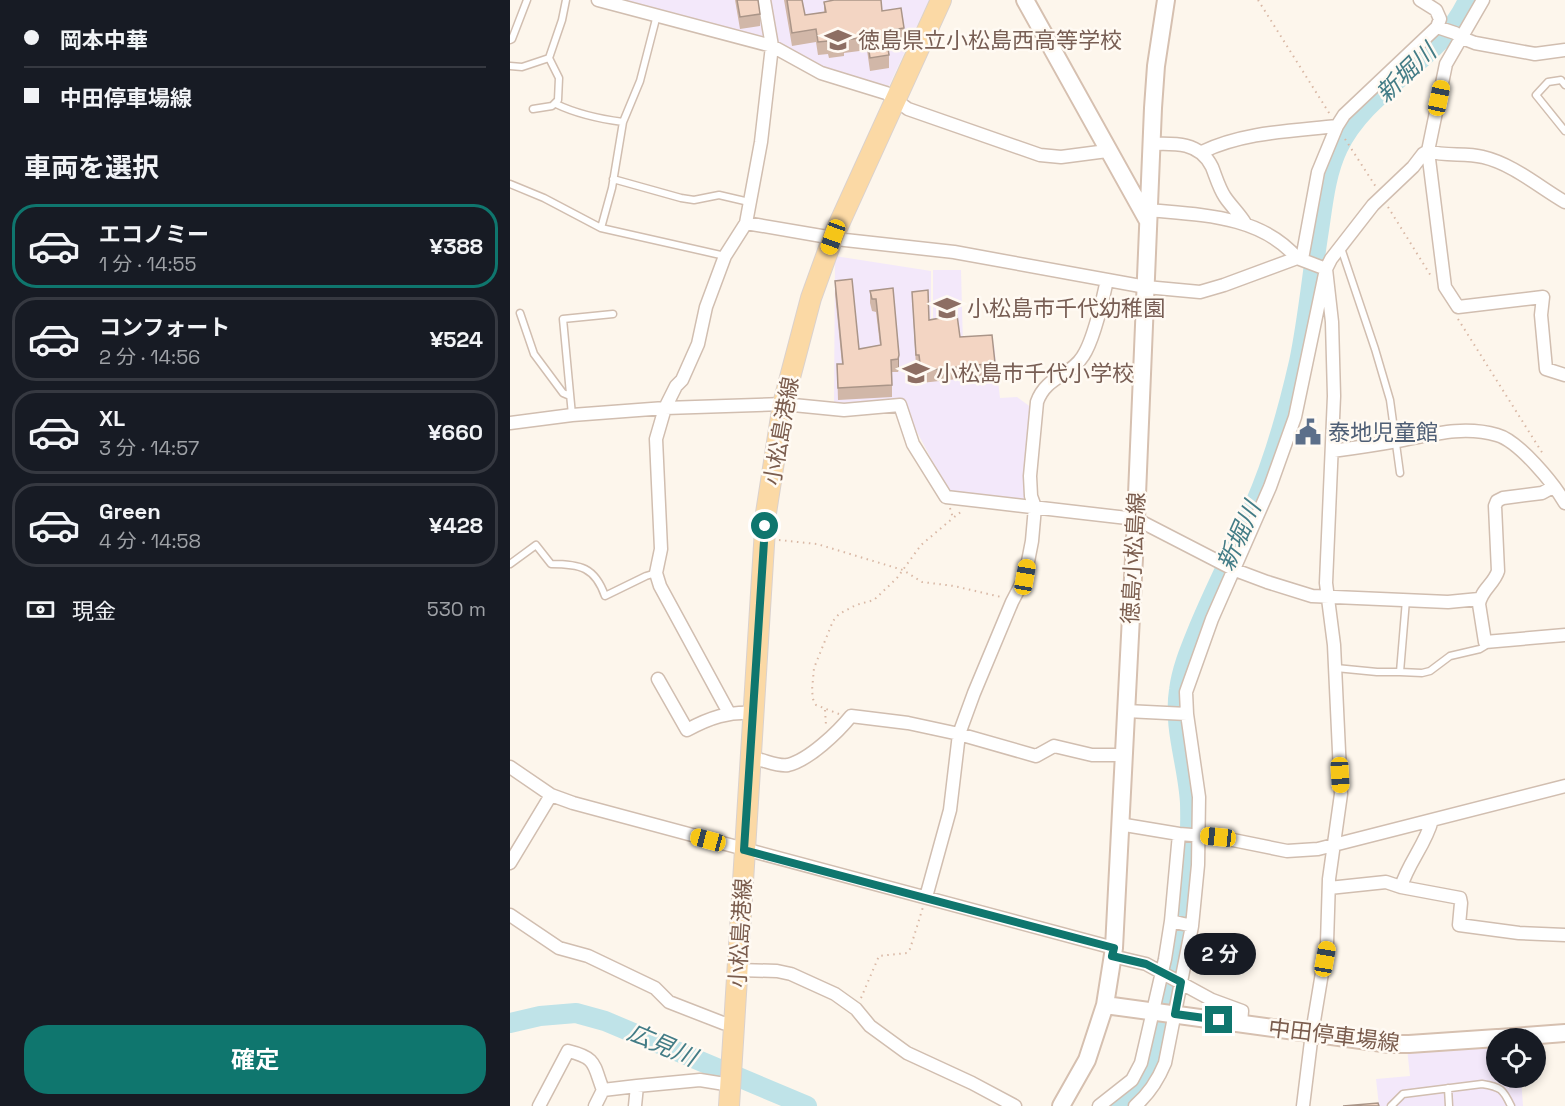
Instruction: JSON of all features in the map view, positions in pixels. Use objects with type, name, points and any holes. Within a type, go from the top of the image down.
[{"type":"main road","name":"小松島港線","points":[[729,1106],[766,513],[783,404],[811,298],[833,237],[941,0]]},
{"type":"main road","points":[[1025,0],[1107,151],[1148,216]]},
{"type":"main road","name":"徳島小松島線","points":[[1061,1106],[1087,1060],[1105,1005],[1113,952],[1136,519],[1151,144],[1156,66],[1166,0]]},
{"type":"main road","name":"中田停車場線","points":[[1105,1005],[1390,1044],[1486,1039]]},
{"type":"main road","name":"中田停車場線","points":[[1546,1034],[1565,1033]]},
{"type":"street","points":[[598,0],[772,46],[821,73],[886,93],[908,108],[1040,155],[1061,157],[1107,151]]},
{"type":"street","points":[[729,713],[660,586],[656,573],[661,549],[656,439],[665,408],[676,386],[682,380],[698,344],[706,307],[725,256],[746,223],[748,202],[761,142],[772,46],[764,0]]},
{"type":"street","points":[[1301,259],[1318,172],[1337,126],[1344,116],[1438,27],[1440,19],[1436,10],[1420,0]]},
{"type":"street","points":[[1483,0],[1459,35],[1446,64],[1428,151],[1445,287],[1458,307],[1543,297],[1541,315],[1546,369],[1565,375]]},
{"type":"street","points":[[1438,27],[1475,43],[1535,54],[1565,50]]},
{"type":"street","points":[[1202,152],[1214,146],[1248,137],[1337,126]]},
{"type":"street","points":[[1151,144],[1171,144],[1202,152],[1211,165],[1225,196],[1245,223]]},
{"type":"street","points":[[1135,1106],[1160,1076],[1165,1063],[1164,1012],[1182,924],[1189,834],[1199,797],[1185,714],[1186,692],[1212,619],[1270,488],[1295,417],[1324,268],[1373,205],[1428,151],[1440,154],[1466,154],[1501,162],[1565,202]]},
{"type":"street","points":[[1148,216],[1218,217],[1245,223],[1281,243],[1301,259],[1324,268]]},
{"type":"street","points":[[746,223],[845,240],[954,252],[1146,287],[1200,292],[1301,259]]},
{"type":"street","points":[[1303,1106],[1327,943],[1329,888],[1341,794],[1336,668],[1327,569],[1334,396],[1333,344],[1324,268]]},
{"type":"street","points":[[926,897],[950,810],[959,734],[1012,602],[1025,577],[1032,542],[1035,507],[1031,496],[1030,476],[1037,402],[1047,385],[1083,358],[1107,280]]},
{"type":"street","points":[[510,423],[572,415],[665,408],[783,404],[844,410],[900,405],[913,444],[946,497],[1136,519],[1234,569],[1312,596],[1328,597],[1448,602],[1479,599],[1496,578],[1498,571],[1495,506],[1497,501],[1503,498],[1542,493],[1553,487]]},
{"type":"street","points":[[1332,451],[1447,431],[1461,430],[1499,435],[1518,446],[1564,501]]},
{"type":"street","points":[[1479,599],[1485,642],[1565,635]]},
{"type":"street","points":[[658,679],[687,730],[708,719],[729,713],[754,713]]},
{"type":"street","points":[[1126,711],[1185,714]]},
{"type":"street","points":[[752,758],[778,765],[788,765],[818,748],[839,730],[850,716],[908,723],[959,734],[1036,756],[1054,746],[1092,755],[1124,755]]},
{"type":"street","points":[[510,767],[551,795],[573,803],[926,897],[1113,952],[1146,964],[1212,1000],[1242,1011],[1241,1023]]},
{"type":"street","points":[[1119,824],[1287,851],[1318,849],[1565,786]]},
{"type":"street","points":[[510,863],[551,795]]},
{"type":"street","points":[[1401,887],[1405,875],[1429,832],[1432,820]]},
{"type":"street","points":[[1100,1106],[1132,1080],[1164,1012],[1182,924],[1189,834]]},
{"type":"street","points":[[1329,888],[1386,882],[1460,898],[1459,925],[1519,933],[1565,935]]},
{"type":"street","points":[[510,915],[559,948],[588,956],[655,988],[669,1002],[723,1023],[735,1025]]},
{"type":"street","points":[[738,970],[777,971],[791,974],[835,994],[856,1009],[870,1026],[907,1053],[1015,1106]]},
{"type":"street","points":[[539,1106],[568,1051],[586,1055],[592,1060],[603,1090],[595,1106]]},
{"type":"street","points":[[603,1090],[731,1078]]},
{"type":"street","points":[[635,1106],[637,1086]]},
{"type":"lane","points":[[510,40],[527,0]]},
{"type":"lane","points":[[556,104],[559,78],[549,58],[567,0]]},
{"type":"lane","points":[[601,228],[623,122],[640,81],[657,15]]},
{"type":"lane","points":[[510,66],[522,67],[549,58]]},
{"type":"lane","points":[[1564,83],[1561,80],[1548,82],[1536,95],[1565,131]]},
{"type":"lane","points":[[533,109],[556,104],[604,119],[623,122]]},
{"type":"lane","points":[[613,179],[681,198],[694,200],[719,195],[748,202]]},
{"type":"lane","points":[[510,184],[544,198],[601,228],[725,256]]},
{"type":"lane","points":[[1341,248],[1390,400],[1400,473]]},
{"type":"lane","points":[[520,313],[534,354],[563,393],[570,396]]},
{"type":"lane","points":[[572,415],[563,319],[613,314]]},
{"type":"lane","points":[[510,564],[536,544],[551,564],[580,566],[599,579],[605,596],[656,573]]},
{"type":"lane","points":[[1400,672],[1406,600]]},
{"type":"lane","points":[[1336,668],[1422,673],[1430,671],[1450,656],[1480,650],[1485,646],[1485,642]]},
{"type":"lane","points":[[1391,1106],[1403,1094],[1482,1084],[1495,1086],[1504,1091],[1511,1106]]},
{"type":"lane","points":[[1448,1088],[1449,1106]]},
{"type":"path","points":[[1258,0],[1337,126]]},
{"type":"path","points":[[850,716],[825,710],[816,705],[813,699],[814,668],[833,621],[839,614],[874,600],[897,578],[921,545],[953,518]]},
{"type":"path","points":[[765,538],[817,544],[903,570],[922,582],[954,586],[1005,598],[1012,602]]},
{"type":"path","points":[[825,710],[827,738]]},
{"type":"path","points":[[856,1009],[879,956],[907,953],[910,949],[926,897]]},
{"type":"shaded area","name":"徳島県立小松島西高等学校","points":[[614,0],[929,0],[889,86],[825,70],[753,34]]},
{"type":"shaded area","name":"小松島市千代小学校","points":[[835,256],[931,271],[931,349],[994,344],[1000,398],[1017,397],[1032,408],[1024,501],[950,494],[901,402],[834,404]]},
{"type":"shaded area","name":"小松島市千代幼稚園","points":[[933,270],[961,270],[963,345],[933,347]]},
{"type":"shaded area","points":[[1486,1044],[1486,1088],[1522,1088],[1523,1106],[1379,1106],[1376,1079],[1410,1076],[1407,1048]]},
{"type":"building","points":[[737,0],[758,0],[760,14],[740,17]]},
{"type":"building","points":[[787,0],[802,0],[805,15],[826,12],[824,2],[834,0],[881,0],[882,11],[901,8],[904,28],[885,31],[889,55],[870,58],[867,37],[844,40],[844,43],[829,45],[828,41],[818,42],[816,29],[792,33]]},
{"type":"building","points":[[852,279],[859,349],[881,345],[876,299],[872,299],[870,291],[893,288],[899,355],[898,359],[891,360],[892,385],[838,388],[837,364],[843,364],[835,281]]},
{"type":"building","points":[[928,290],[929,320],[957,315],[960,337],[992,335],[995,363],[921,371],[919,355],[916,355],[912,292]]},
{"type":"building","points":[[1378,1103],[1379,1106],[1343,1106]]},
{"type":"waterway","name":"新堀川","points":[[1117,1106],[1141,1085],[1155,1058],[1180,935],[1187,882],[1190,830],[1189,789],[1178,718],[1182,673],[1206,612],[1261,489],[1280,435],[1302,346],[1324,199],[1331,168],[1338,148],[1351,127],[1385,90],[1441,40],[1456,21],[1468,0]]},
{"type":"waterway","name":"広見川","points":[[510,1023],[540,1016],[576,1013],[605,1021],[807,1106]]},
{"type":"place","name":"徳島県立小松島西高等学校","points":[[838,40]]},
{"type":"place","name":"小松島市千代幼稚園","points":[[947,308]]},
{"type":"place","name":"小松島市千代小学校","points":[[916,373]]},
{"type":"place","name":"泰地児童館","points":[[1308,432]]},
{"type":"route","points":[[765,526],[752,758],[744,850],[1114,948],[1112,956],[1146,964],[1181,982],[1175,1014],[1219,1020]]}]
